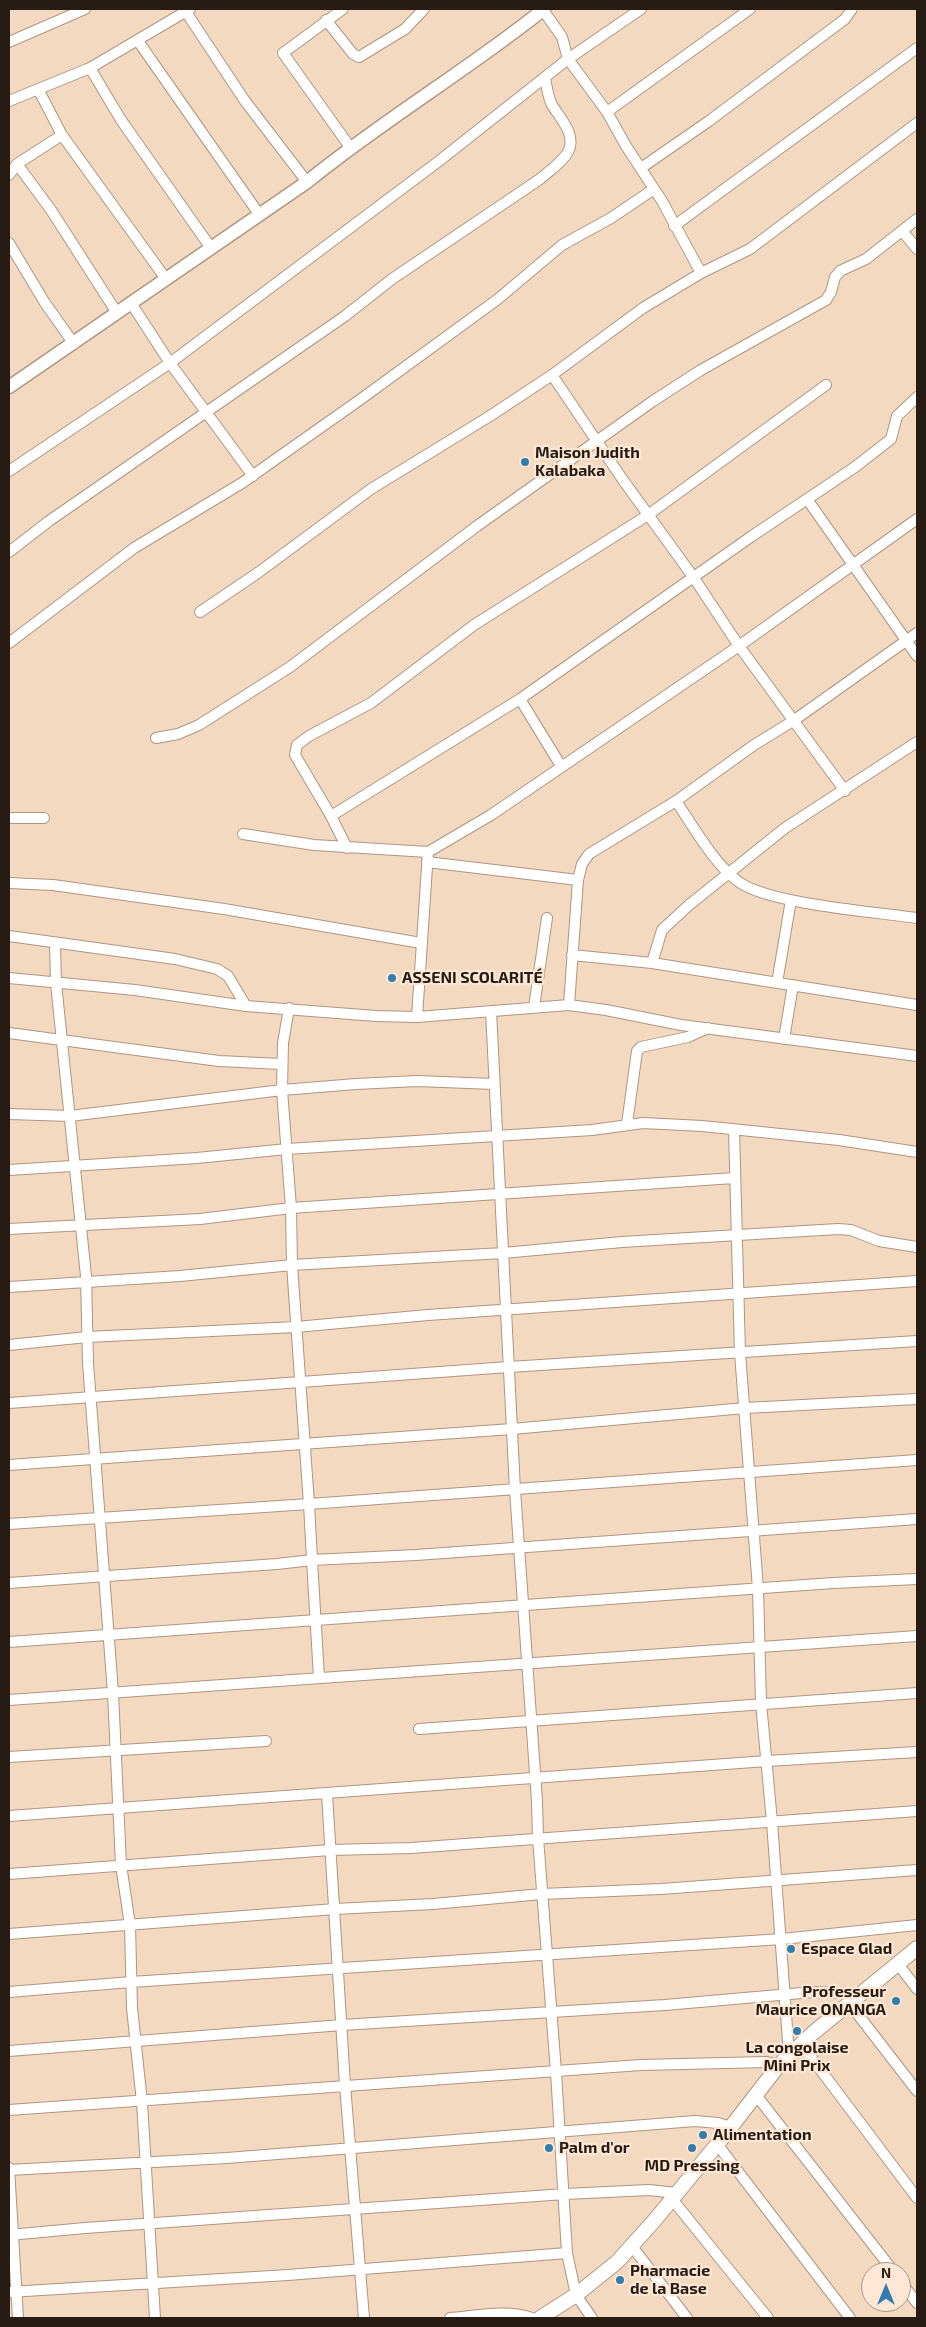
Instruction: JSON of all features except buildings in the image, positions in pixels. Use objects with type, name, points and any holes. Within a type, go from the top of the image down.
[{"type":"main road","points":[[540,2318],[576,2295],[616,2262],[674,2196],[784,2060],[917,1948]]},
{"type":"street","points":[[9,42],[85,9]]},
{"type":"street","points":[[343,9],[283,53],[350,146]]},
{"type":"street","points":[[326,20],[353,54],[358,56],[405,29],[424,9]]},
{"type":"street","points":[[9,471],[170,363],[439,161],[568,58],[641,9]]},
{"type":"street","points":[[607,112],[750,9]]},
{"type":"street","points":[[641,168],[709,121],[844,19],[852,9]]},
{"type":"street","points":[[9,101],[90,68],[188,10],[240,94],[307,182]]},
{"type":"street","points":[[9,387],[307,182],[350,146],[424,97],[544,10],[562,37],[568,58],[607,112],[654,189],[701,273]]},
{"type":"street","points":[[138,41],[259,214]]},
{"type":"street","points":[[674,226],[917,48]]},
{"type":"street","points":[[90,68],[121,120],[211,248]]},
{"type":"street","points":[[9,552],[345,316],[392,279],[540,179],[556,165],[568,152],[571,144],[569,135],[547,93],[545,78]]},
{"type":"street","points":[[38,89],[62,135],[166,279]]},
{"type":"street","points":[[200,612],[259,572],[371,489],[490,416],[552,375],[643,308],[701,273],[750,250],[917,123]]},
{"type":"street","points":[[9,175],[17,164],[62,135]]},
{"type":"street","points":[[17,164],[51,210],[117,313]]},
{"type":"street","points":[[9,643],[134,548],[253,476],[498,299],[562,245],[611,218],[654,189]]},
{"type":"street","points":[[156,738],[178,734],[198,725],[290,666],[477,526],[596,441],[701,370],[826,300],[831,292],[835,277],[840,271],[866,259],[917,220]]},
{"type":"street","points":[[903,232],[917,249]]},
{"type":"street","points":[[9,243],[45,303],[74,344]]},
{"type":"street","points":[[131,303],[170,363],[253,476]]},
{"type":"street","points":[[552,375],[596,441],[694,578],[739,646],[845,791]]},
{"type":"street","points":[[347,848],[331,816],[295,755],[297,745],[309,736],[371,703],[474,625],[648,515],[826,385]]},
{"type":"street","points":[[331,816],[386,780],[520,699],[855,467],[891,439],[897,416],[917,397]]},
{"type":"street","points":[[807,499],[917,656]]},
{"type":"street","points":[[243,834],[347,848],[428,852],[490,815],[739,646],[917,520]]},
{"type":"street","points":[[569,1005],[578,880],[582,864],[589,854],[676,801],[917,633]]},
{"type":"street","points":[[520,699],[561,766]]},
{"type":"street","points":[[652,963],[659,937],[668,923],[785,828],[845,791],[917,742]]},
{"type":"street","points":[[676,801],[730,874],[752,889],[791,900],[917,918]]},
{"type":"street","points":[[9,818],[44,818]]},
{"type":"street","points":[[417,1017],[428,852]]},
{"type":"street","points":[[427,862],[578,880]]},
{"type":"street","points":[[9,883],[53,885],[224,909],[421,943]]},
{"type":"street","points":[[777,983],[791,900]]},
{"type":"street","points":[[534,1007],[547,918]]},
{"type":"street","points":[[9,936],[55,944],[175,959],[217,969],[228,976],[246,1006]]},
{"type":"street","points":[[55,944],[56,983],[81,1226],[90,1396],[113,1693],[121,1865],[130,1925],[134,2042],[142,2102],[144,2163],[155,2318]]},
{"type":"street","points":[[572,955],[652,963],[917,1005]]},
{"type":"street","points":[[9,978],[178,995],[246,1006],[376,1016],[417,1017],[569,1005],[708,1028],[917,1056]]},
{"type":"street","points":[[784,1039],[793,985]]},
{"type":"street","points":[[289,1008],[281,1064],[282,1090],[291,1208],[296,1327],[317,1619],[319,1678]]},
{"type":"street","points":[[491,1011],[518,1546],[532,1722],[546,1955],[565,2194],[567,2253],[576,2295],[592,2318]]},
{"type":"street","points":[[627,1124],[637,1051],[646,1046],[688,1037],[708,1028]]},
{"type":"street","points":[[9,1033],[219,1060],[281,1064]]},
{"type":"street","points":[[9,1114],[70,1116],[282,1090],[417,1081],[494,1084]]},
{"type":"street","points":[[9,1170],[197,1158],[287,1149],[592,1130],[627,1124],[672,1123],[839,1140],[917,1152]]},
{"type":"street","points":[[9,2110],[641,2065],[784,2060],[785,1996],[782,1939],[761,1703],[758,1589],[752,1531],[740,1353],[734,1130]]},
{"type":"street","points":[[9,1229],[200,1219],[291,1208],[734,1178]]},
{"type":"street","points":[[9,1287],[180,1276],[292,1265],[503,1253],[622,1242],[851,1230],[879,1241],[917,1247]]},
{"type":"street","points":[[9,1345],[87,1337],[296,1327],[917,1281]]},
{"type":"street","points":[[9,1403],[509,1367],[917,1341]]},
{"type":"street","points":[[9,1465],[96,1460],[305,1442],[512,1429],[745,1408],[917,1400]]},
{"type":"street","points":[[9,1524],[515,1490],[748,1471],[917,1460]]},
{"type":"street","points":[[9,1583],[312,1560],[416,1555],[518,1546],[752,1531],[818,1524],[917,1519]]},
{"type":"street","points":[[9,1642],[317,1619],[917,1579]]},
{"type":"street","points":[[9,1700],[917,1636]]},
{"type":"street","points":[[419,1729],[917,1693]]},
{"type":"street","points":[[9,1756],[266,1741]]},
{"type":"street","points":[[9,1816],[767,1761],[917,1752]]},
{"type":"street","points":[[327,1794],[345,2085],[364,2318]]},
{"type":"street","points":[[9,1874],[330,1850],[411,1848],[917,1811]]},
{"type":"street","points":[[9,1934],[335,1909],[433,1904],[542,1894],[917,1870]]},
{"type":"street","points":[[9,1992],[131,1982],[782,1939],[917,1925]]},
{"type":"street","points":[[898,1964],[917,1989]]},
{"type":"street","points":[[9,2051],[342,2025],[828,1992],[853,2000],[917,2091]]},
{"type":"street","points":[[801,2044],[917,2198]]},
{"type":"street","points":[[756,2095],[886,2262]]},
{"type":"street","points":[[18,2318],[13,2292],[9,2170],[350,2149],[695,2122],[718,2123],[731,2127]]},
{"type":"street","points":[[717,2144],[850,2318]]},
{"type":"street","points":[[10,2235],[565,2194],[649,2190],[674,2196],[768,2318]]},
{"type":"street","points":[[631,2245],[687,2318]]},
{"type":"street","points":[[13,2292],[152,2284],[567,2253]]},
{"type":"street","points":[[450,2318],[502,2314],[532,2318]]},
{"type":"place","name":"Maison Judith Kalabaka","points":[[525,462]]},
{"type":"place","name":"ASSENI SCOLARITÉ","points":[[392,978]]},
{"type":"place","name":"Espace Glad","points":[[791,1949]]},
{"type":"place","name":"Professeur Maurice ONANGA","points":[[896,2001]]},
{"type":"place","name":"La congolaise Mini Prix","points":[[797,2031]]},
{"type":"place","name":"Alimentation","points":[[703,2135]]},
{"type":"place","name":"Palm d'or","points":[[549,2148]]},
{"type":"place","name":"MD Pressing","points":[[692,2148]]},
{"type":"place","name":"Pharmacie de la Base","points":[[620,2280]]}]
